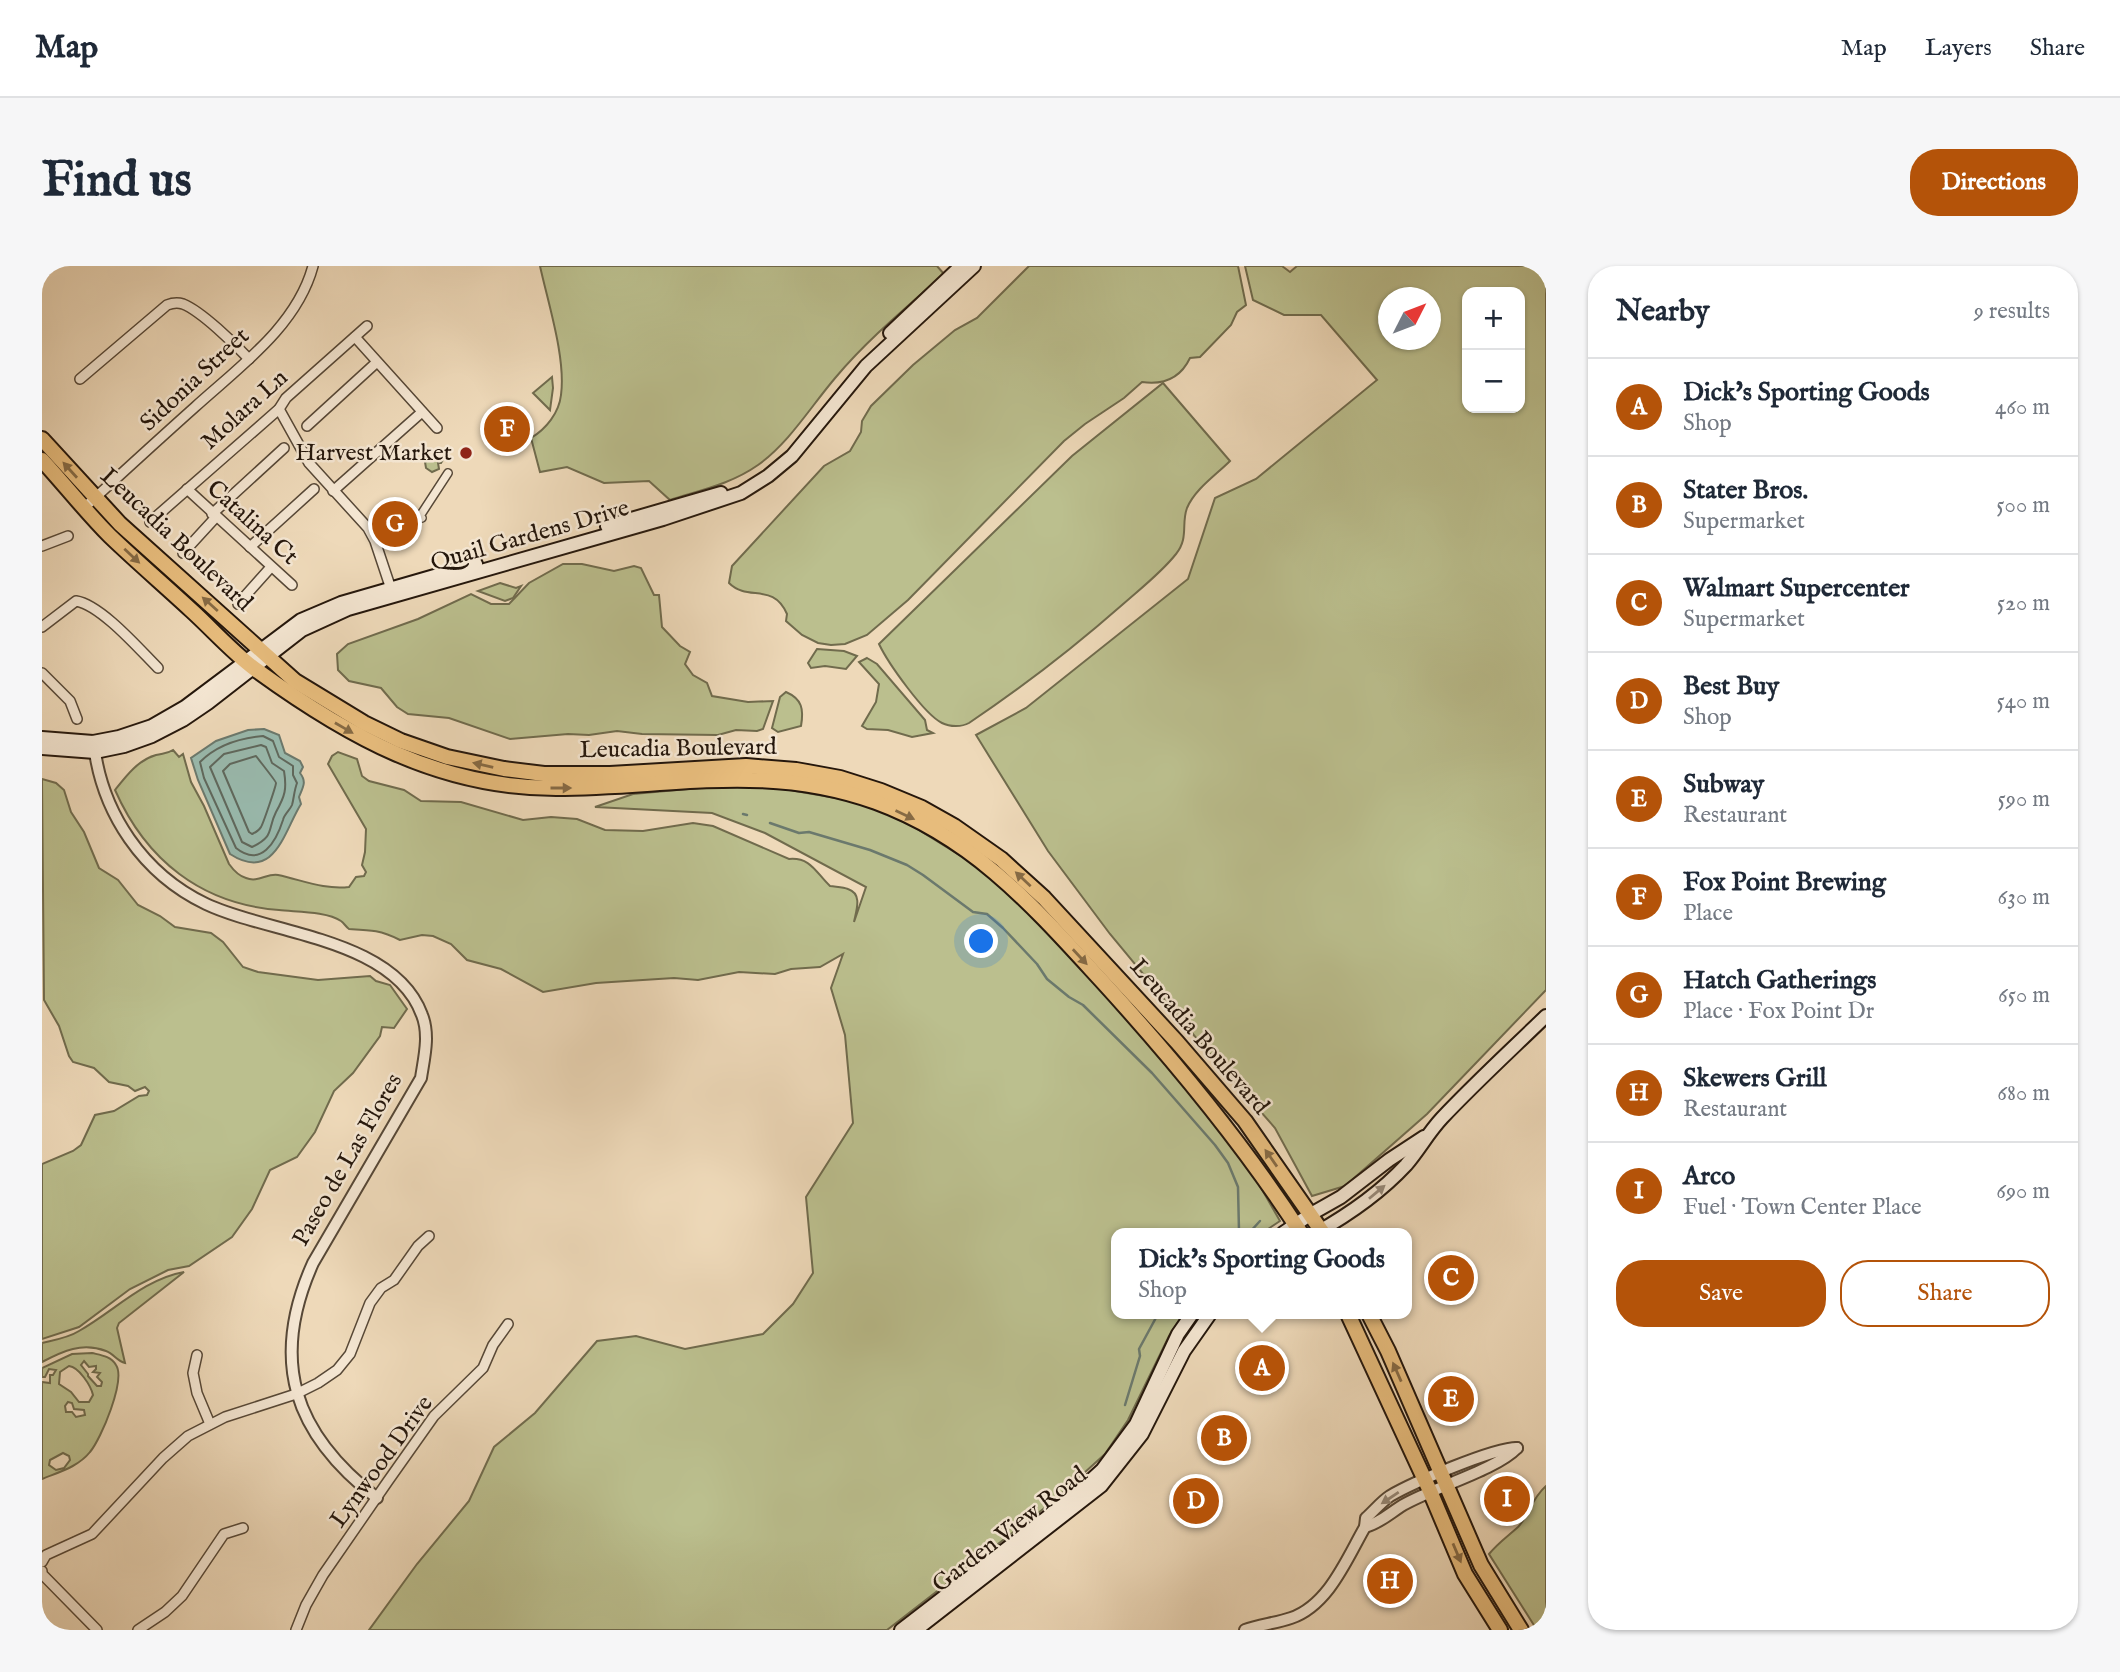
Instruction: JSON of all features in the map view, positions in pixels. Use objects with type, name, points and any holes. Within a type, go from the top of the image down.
[{"type":"main road","name":"Quail Gardens Drive","points":[[392,593],[720,493],[747,480],[785,452],[856,365],[961,266]]},
{"type":"main road","name":"Quail Gardens Drive","points":[[42,748],[124,746],[162,731],[208,703],[301,620],[331,606],[392,593],[663,519],[741,493],[792,456],[866,366],[974,266]]},
{"type":"main road","name":"Leucadia Boulevard","points":[[42,439],[90,503],[109,534],[250,665],[315,712],[373,745],[444,771],[501,784],[542,788],[610,788],[695,779],[795,781],[838,790],[879,803],[951,839],[994,869],[1035,908],[1167,1052],[1231,1132],[1291,1228]]},
{"type":"main road","name":"Leucadia Boulevard","points":[[42,460],[90,503],[120,524],[295,681],[364,723],[401,741],[447,757],[544,774],[610,774],[746,766],[796,770],[840,778],[881,791],[922,808],[954,826],[1001,859],[1044,898],[1177,1042],[1245,1121],[1311,1214],[1318,1228]]},
{"type":"main road","name":"Quail Gardens Drive","points":[[42,738],[94,747]]},
{"type":"main road","points":[[1326,1228],[1391,1180],[1443,1117],[1546,1016]]},
{"type":"main road","points":[[1296,1228],[1311,1214],[1341,1197],[1389,1160],[1425,1137]]},
{"type":"main road","name":"Garden View Road","points":[[901,1630],[1067,1502],[1102,1470],[1136,1424],[1178,1334],[1188,1319]]},
{"type":"main road","name":"Garden View Road","points":[[916,1630],[1101,1486],[1142,1434],[1184,1351],[1206,1319]]},
{"type":"main road","points":[[1350,1319],[1428,1485],[1465,1574],[1500,1630]]},
{"type":"main road","points":[[1372,1319],[1481,1565],[1521,1630]]},
{"type":"street","points":[[42,273],[50,266]]},
{"type":"street","name":"Sidonia Street","points":[[90,503],[249,359],[288,318],[308,285],[313,266]]},
{"type":"street","points":[[80,379],[167,305],[175,302],[184,304],[203,318],[231,340],[249,359]]},
{"type":"street","name":"Molara Ln","points":[[150,522],[279,409],[286,398],[367,327]]},
{"type":"street","points":[[355,337],[437,428]]},
{"type":"street","points":[[307,426],[377,362]]},
{"type":"street","points":[[279,409],[309,463],[368,528],[392,593]]},
{"type":"street","points":[[333,491],[422,412]]},
{"type":"street","points":[[183,553],[214,515],[284,449]]},
{"type":"street","points":[[422,518],[420,516],[448,473]]},
{"type":"street","name":"Catalina Ct","points":[[187,489],[292,585]]},
{"type":"street","points":[[250,547],[314,489]]},
{"type":"street","points":[[42,546],[68,536]]},
{"type":"street","points":[[238,604],[271,566]]},
{"type":"street","points":[[42,627],[76,600],[86,602],[119,629],[158,668]]},
{"type":"street","points":[[42,673],[70,701],[77,719]]},
{"type":"street","name":"Paseo de Las Flores","points":[[94,747],[102,787],[117,821],[138,852],[169,881],[205,904],[226,913],[314,937],[345,948],[383,968],[406,988],[423,1016],[426,1045],[421,1079],[313,1263],[301,1289],[291,1336],[296,1394],[326,1450],[350,1477],[377,1498]]},
{"type":"street","points":[[42,1562],[46,1555],[92,1534],[163,1458],[188,1436],[210,1424],[296,1394],[337,1370],[350,1354],[370,1303],[381,1288],[394,1280],[418,1246],[429,1236]]},
{"type":"street","name":"Lynwood Drive","points":[[296,1630],[323,1575],[434,1416],[483,1368],[493,1345],[508,1324]]},
{"type":"street","points":[[197,1355],[193,1373],[197,1393],[210,1424]]},
{"type":"street","points":[[1245,1630],[1294,1618],[1315,1604],[1334,1581],[1365,1527],[1366,1518],[1384,1501],[1428,1485],[1503,1450],[1517,1448],[1507,1458],[1444,1478]]},
{"type":"street","points":[[138,1630],[165,1612],[182,1596],[224,1534],[243,1528]]},
{"type":"street","points":[[42,1571],[97,1630]]},
{"type":"green space","points":[[540,266],[937,266],[944,274],[861,350],[770,456],[737,477],[670,500],[649,481],[604,483],[567,467],[540,472],[531,438],[547,425],[555,414],[560,402],[562,380],[559,348]]},
{"type":"green space","points":[[1029,266],[1238,266],[1246,305],[1237,312],[1231,325],[1200,357],[1190,358],[1176,376],[1164,381],[1142,382],[1064,441],[908,600],[867,635],[845,644],[818,643],[802,635],[786,621],[787,614],[775,598],[744,591],[729,583],[732,566],[824,466],[850,451],[871,406],[913,365],[955,330],[977,318]]},
{"type":"green space","points":[[1245,266],[1282,266],[1290,272],[1297,266],[1546,266],[1546,990],[1427,1114],[1345,1186],[1312,1196],[1275,1128],[1110,934],[1048,851],[976,735],[1026,708],[1188,579],[1215,498],[1256,479],[1377,380],[1321,315],[1284,315],[1253,300]]},
{"type":"green space","points":[[552,377],[553,388],[550,410],[533,393]]},
{"type":"green space","points":[[1163,383],[1230,461],[1200,488],[1191,501],[1185,514],[1184,537],[1176,554],[1164,568],[1085,637],[969,723],[949,725],[934,718],[898,675],[879,644],[1072,456]]},
{"type":"green space","points":[[437,452],[446,455],[441,463],[438,463],[439,469],[432,472],[426,468],[425,462]]},
{"type":"green space","points":[[563,564],[582,564],[614,571],[634,566],[641,568],[654,595],[659,595],[662,627],[680,646],[690,652],[685,664],[693,675],[707,683],[712,696],[748,702],[773,701],[763,729],[736,730],[718,735],[617,731],[510,739],[449,718],[408,714],[397,707],[381,688],[349,681],[338,670],[337,654],[348,644],[418,619],[471,594],[491,604],[509,604],[529,583]]},
{"type":"green space","points":[[500,583],[516,588],[521,586],[513,598],[505,601],[478,591]]},
{"type":"green space","points":[[817,649],[844,651],[857,656],[846,669],[825,666],[811,668],[808,663]]},
{"type":"green space","points":[[867,658],[877,664],[925,720],[927,730],[933,733],[912,737],[862,726],[876,702],[879,684],[859,662]]},
{"type":"green space","points":[[786,692],[801,705],[801,726],[778,732],[772,728],[780,697]]},
{"type":"green space","points":[[173,750],[179,757],[183,754],[191,782],[229,864],[237,873],[250,879],[278,875],[331,887],[349,887],[356,877],[364,876],[366,872],[362,865],[366,829],[328,764],[338,752],[357,759],[362,776],[369,781],[404,790],[421,801],[461,802],[523,820],[551,817],[577,819],[605,830],[643,831],[693,823],[713,826],[789,859],[808,863],[830,886],[853,891],[857,899],[854,922],[866,887],[765,833],[712,813],[595,807],[633,794],[721,786],[772,787],[865,803],[914,827],[969,861],[1016,897],[1196,1093],[1252,1172],[1280,1221],[1270,1228],[1111,1228],[1111,1319],[1180,1319],[1128,1420],[1105,1454],[1051,1503],[887,1630],[369,1630],[417,1564],[469,1501],[494,1447],[535,1413],[597,1341],[636,1336],[685,1349],[763,1334],[793,1304],[813,1273],[806,1197],[853,1123],[845,1035],[831,988],[843,954],[820,967],[791,969],[775,974],[739,972],[698,980],[674,978],[596,983],[543,992],[501,969],[467,960],[451,944],[433,936],[422,935],[400,940],[375,931],[349,929],[341,921],[328,915],[251,906],[225,899],[179,874],[160,857],[128,815],[115,790],[133,769],[144,761]]},
{"type":"green space","points":[[42,779],[56,783],[64,790],[71,812],[84,832],[99,868],[118,880],[138,905],[175,927],[211,933],[223,942],[243,967],[258,972],[318,980],[370,976],[390,985],[407,1009],[394,1028],[382,1027],[380,1036],[353,1073],[334,1091],[315,1132],[297,1157],[270,1170],[252,1209],[232,1237],[189,1266],[168,1270],[130,1289],[79,1327],[42,1339],[42,1164],[81,1145],[95,1115],[114,1111],[139,1096],[147,1095],[149,1091],[145,1087],[135,1091],[128,1086],[109,1082],[94,1068],[73,1062],[59,1026],[44,1000]]},
{"type":"green space","points":[[184,1272],[119,1323],[117,1328],[125,1363],[106,1351],[89,1347],[65,1351],[42,1362],[42,1343],[75,1333],[142,1289]]},
{"type":"green space","points":[[92,1353],[105,1356],[114,1362],[118,1373],[115,1396],[106,1423],[90,1452],[74,1465],[42,1479],[42,1382],[50,1383],[50,1375],[56,1370],[49,1369],[45,1377],[42,1377],[42,1368],[72,1354]],"holes":[[[84,1361],[89,1367],[96,1366],[93,1372],[100,1373],[97,1377],[102,1382],[101,1386],[97,1386],[81,1365]],[[69,1366],[80,1373],[93,1395],[89,1402],[79,1402],[59,1384],[60,1372]],[[68,1402],[72,1403],[74,1409],[84,1410],[85,1415],[76,1417],[72,1412],[66,1412],[65,1406]],[[63,1453],[69,1456],[70,1460],[64,1468],[56,1470],[49,1465],[50,1460]]]},
{"type":"green space","points":[[1546,1486],[1546,1630],[1537,1630],[1489,1554],[1522,1523],[1537,1496]]},
{"type":"water","points":[[264,729],[279,735],[285,753],[300,761],[303,767],[300,773],[304,782],[299,797],[301,804],[276,850],[268,858],[258,862],[245,861],[230,854],[191,758],[216,741],[248,730]]},
{"type":"waterway","points":[[743,814],[747,815]]},
{"type":"waterway","points":[[770,823],[870,850],[907,865],[973,912],[987,914],[1037,964],[1047,979],[1083,1005],[1152,1073],[1215,1145],[1228,1163],[1238,1187],[1239,1228]]},
{"type":"waterway","points":[[1254,1228],[1260,1221]]},
{"type":"waterway","points":[[1125,1405],[1140,1356],[1139,1349],[1155,1319]]},
{"type":"place","name":"Fox Point Brewing","points":[[507,429]]},
{"type":"place","name":"Harvest Market","points":[[466,453]]},
{"type":"place","name":"Hatch Gatherings","points":[[395,524]]},
{"type":"place","name":"Walmart Supercenter","points":[[1451,1278]]},
{"type":"place","name":"Dick's Sporting Goods","points":[[1262,1368]]},
{"type":"place","name":"Subway","points":[[1451,1399]]},
{"type":"place","name":"Stater Bros.","points":[[1224,1438]]},
{"type":"place","name":"Arco","points":[[1507,1499]]},
{"type":"place","name":"Best Buy","points":[[1196,1501]]},
{"type":"place","name":"Skewers Grill","points":[[1390,1581]]}]
